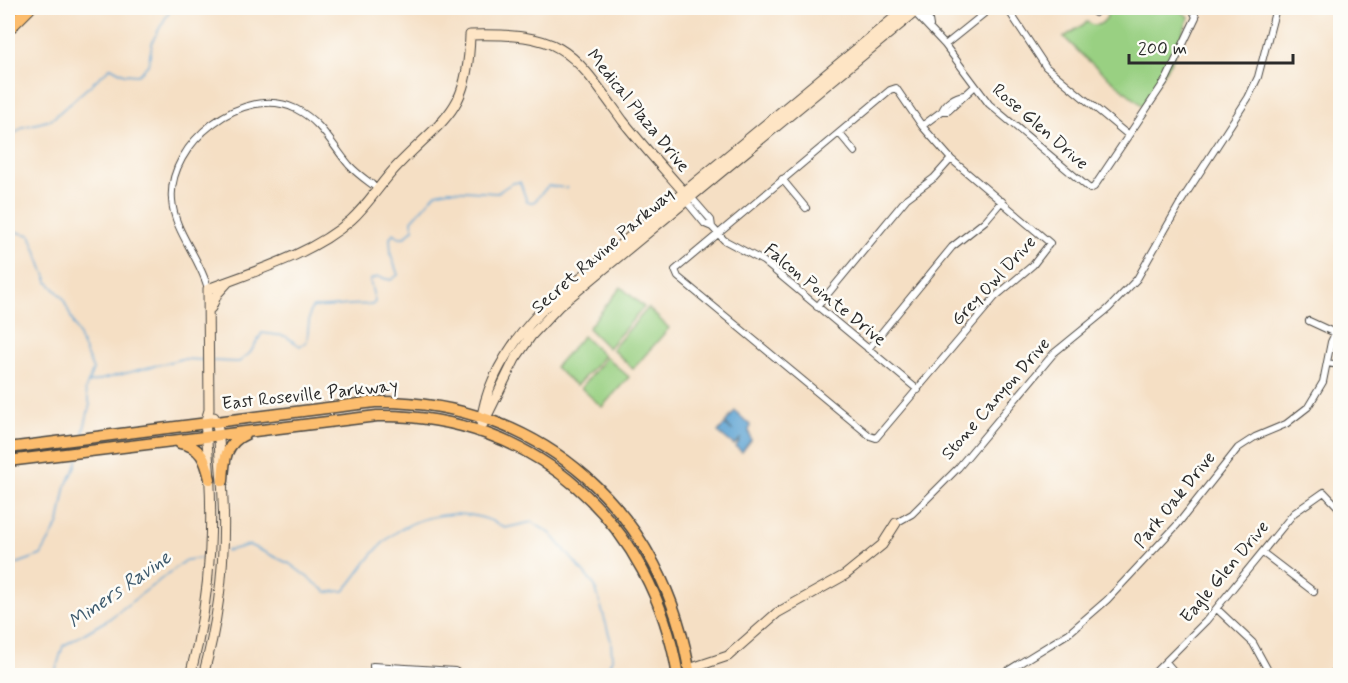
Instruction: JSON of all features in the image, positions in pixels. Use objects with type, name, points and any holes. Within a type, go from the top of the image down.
[{"type":"highway","points":[[8,29],[29,8]]},
{"type":"main road","name":"Secret Ravine Parkway","points":[[479,432],[484,418],[483,406],[502,363],[530,323],[561,292],[687,196],[915,8]]},
{"type":"main road","name":"Medical Plaza Drive","points":[[208,289],[305,249],[334,233],[358,213],[396,166],[453,112],[460,99],[468,73],[470,35],[503,34],[542,40],[575,58],[687,196]]},
{"type":"main road","points":[[209,315],[217,294],[232,279]]},
{"type":"main road","points":[[208,289],[209,410],[212,436],[223,481]]},
{"type":"main road","points":[[325,422],[327,416],[333,412],[389,401]]},
{"type":"main road","name":"East Roseville Parkway","points":[[8,448],[389,401],[434,405],[484,418],[527,435],[559,454],[593,482],[623,514],[645,546],[668,589],[679,620],[690,672]]},
{"type":"main road","name":"East Roseville Parkway","points":[[8,461],[325,422],[403,417],[443,422],[479,432],[503,441],[544,462],[578,487],[602,510],[632,549],[649,579],[662,610],[678,675]]},
{"type":"main road","points":[[203,675],[220,592],[225,458],[229,446],[237,438],[258,430]]},
{"type":"main road","points":[[190,675],[207,594],[212,535],[210,479],[212,436]]},
{"type":"main road","points":[[165,442],[186,444],[196,449],[206,462],[210,479]]},
{"type":"main road","name":"Stone Canyon Drive","points":[[690,672],[728,656],[777,613],[845,575],[882,545],[896,523]]},
{"type":"main road","points":[[673,648],[690,672]]},
{"type":"street","name":"Rose Glen Drive","points":[[915,8],[929,20],[930,27],[974,87],[998,113],[1090,189],[1094,187],[1128,135]]},
{"type":"street","points":[[945,45],[991,8]]},
{"type":"street","points":[[1007,8],[1046,67],[1128,135],[1167,78],[1182,50],[1196,17],[1192,9],[1186,8]]},
{"type":"street","points":[[1089,8],[1095,13]]},
{"type":"street","name":"Stone Canyon Drive","points":[[896,523],[912,514],[958,468],[1054,353],[1114,305],[1137,279],[1182,200],[1248,98],[1258,77],[1276,8]]},
{"type":"street","points":[[922,126],[974,87]]},
{"type":"street","name":"Grey Owl Drive","points":[[896,88],[922,126],[951,159],[1049,240],[1050,247],[995,297],[879,437],[870,436],[675,274],[676,267],[890,90],[896,88]]},
{"type":"street","points":[[208,289],[197,258],[177,221],[171,189],[175,171],[186,150],[218,120],[238,110],[257,106],[280,105],[295,109],[321,128],[356,172],[378,189]]},
{"type":"street","points":[[839,133],[855,152]]},
{"type":"street","points":[[818,307],[907,198],[934,178],[951,159]]},
{"type":"street","points":[[782,180],[806,208]]},
{"type":"street","name":"Falcon Pointe Drive","points":[[687,196],[700,212],[711,220],[712,227],[717,233],[735,248],[763,261],[918,390]]},
{"type":"street","points":[[868,348],[952,247],[985,221],[1002,201]]},
{"type":"street","points":[[1309,321],[1335,333]]},
{"type":"street","name":"Park Oak Drive","points":[[999,675],[1069,633],[1107,600],[1177,525],[1230,456],[1255,437],[1295,419],[1308,407],[1323,382],[1335,333],[1341,323]]},
{"type":"street","points":[[1327,363],[1341,365]]},
{"type":"street","name":"Eagle Glen Drive","points":[[1151,675],[1217,609],[1294,513],[1324,492],[1341,509]]},
{"type":"street","points":[[1263,553],[1314,592]]},
{"type":"street","points":[[1217,609],[1253,643],[1271,675]]},
{"type":"street","points":[[1166,662],[1178,675]]},
{"type":"street","points":[[374,675],[373,666],[455,671],[465,675]]},
{"type":"street","points":[[1329,675],[1341,668]]},
{"type":"green space","points":[[1106,8],[1176,8],[1189,17],[1172,60],[1143,106],[1084,57],[1064,37],[1087,22],[1093,25],[1101,24],[1107,17]]},
{"type":"green space","points":[[621,287],[644,307],[608,348],[588,328]]},
{"type":"green space","points":[[648,308],[669,328],[633,369],[612,349]]},
{"type":"green space","points":[[583,336],[604,356],[576,386],[555,367]]},
{"type":"green space","points":[[606,357],[629,377],[602,407],[581,388]]},
{"type":"water","points":[[735,411],[750,425],[751,440],[742,452],[736,447],[741,438],[734,445],[718,432],[724,425],[733,431],[725,423]]},
{"type":"waterway","points":[[8,139],[23,127],[51,120],[111,67],[124,74],[138,75],[148,65],[153,40],[171,8]]},
{"type":"waterway","points":[[212,361],[239,362],[250,353],[262,333],[285,336],[300,346],[307,341],[310,311],[313,307],[372,305],[375,302],[370,280],[378,277],[391,280],[398,275],[391,255],[390,237],[394,233],[399,237],[405,237],[413,229],[412,220],[436,193],[449,190],[497,193],[512,183],[520,182],[527,202],[534,202],[548,186],[567,188]]},
{"type":"waterway","points":[[8,220],[16,232],[30,235],[48,282],[63,298],[93,370],[85,390],[90,404],[83,433]]},
{"type":"waterway","points":[[88,383],[181,359],[205,360]]},
{"type":"waterway","points":[[8,567],[41,555],[59,523],[66,485],[78,458]]},
{"type":"waterway","name":"Miners Ravine","points":[[226,551],[249,545],[290,564],[327,592],[344,591],[382,544],[395,533],[425,519],[458,514],[475,516],[505,528],[532,522],[551,534],[595,586],[611,641],[612,659],[604,676]]},
{"type":"waterway","name":"Miners Ravine","points":[[54,676],[63,646],[109,619],[186,560],[204,558]]}]
